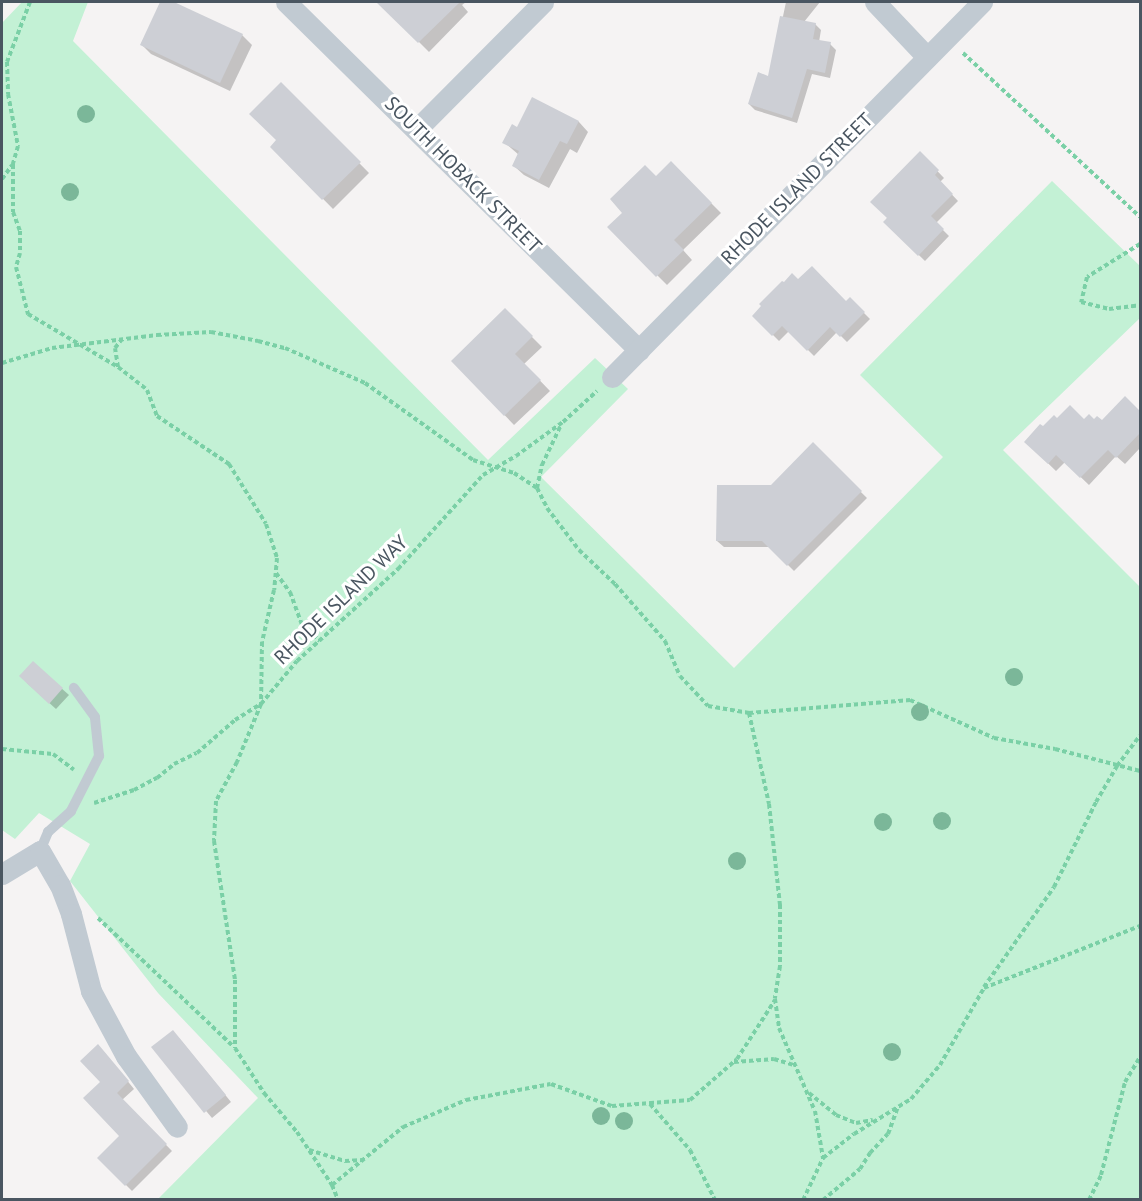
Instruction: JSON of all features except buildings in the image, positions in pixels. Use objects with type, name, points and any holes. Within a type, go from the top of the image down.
[{"type":"street","name":"SOUTH HOBACK STREET","points":[[286,2],[639,350]]},
{"type":"street","points":[[417,129],[543,2]]},
{"type":"street","points":[[875,2],[927,57]]},
{"type":"street","name":"RHODE ISLAND STREET","points":[[612,377],[981,2]]},
{"type":"street","points":[[2,874],[40,851],[60,885],[71,914],[92,991],[126,1056],[177,1127]]},
{"type":"lane","points":[[40,851],[48,832],[71,811],[99,756],[95,717],[74,688]]},
{"type":"path","points":[[30,2],[7,62],[8,94],[18,146],[13,164],[13,212],[20,231],[20,253],[16,267],[28,314],[118,367],[147,390],[157,416],[229,464],[266,524],[277,558],[262,642],[261,704],[237,762],[216,801],[214,841],[235,980],[235,1048]]},
{"type":"path","points":[[946,38],[1140,217]]},
{"type":"path","points":[[2,179],[13,164]]},
{"type":"path","points":[[1140,244],[1087,277],[1081,302],[1109,309],[1140,305]]},
{"type":"path","points":[[2,363],[24,355],[79,343],[211,332],[285,348],[365,383],[473,460],[492,468],[513,472],[537,488],[547,508],[579,550],[615,584],[665,641],[680,676],[708,706],[749,713],[910,700],[994,738],[1055,749],[1140,771]]},
{"type":"path","points":[[118,367],[115,348],[122,338]]},
{"type":"path","name":"RHODE ISLAND WAY","points":[[71,811],[134,790],[157,778],[174,764],[197,753],[236,720],[261,704],[282,677],[398,569],[483,475],[516,456],[563,422],[612,377]]},
{"type":"path","points":[[537,488],[542,465],[563,422]]},
{"type":"path","points":[[276,573],[290,592],[302,625],[320,641]]},
{"type":"path","points":[[749,713],[769,804],[780,905],[780,966],[775,999],[779,1028],[815,1111],[822,1158]]},
{"type":"path","points":[[803,1200],[822,1158],[911,1099],[940,1065],[1009,948],[1054,887],[1096,802],[1117,766],[1140,736]]},
{"type":"path","points":[[2,749],[53,754],[80,774]]},
{"type":"path","points":[[71,914],[95,916],[235,1048],[264,1093],[297,1132],[333,1185],[338,1200]]},
{"type":"path","points":[[984,988],[1140,926]]},
{"type":"path","points":[[333,1185],[403,1127],[466,1100],[551,1084],[612,1106],[690,1100],[733,1062],[775,999]]},
{"type":"path","points":[[1089,1200],[1101,1175],[1125,1082],[1140,1056]]},
{"type":"path","points":[[733,1062],[774,1059],[795,1066]]},
{"type":"path","points":[[807,1091],[836,1115],[856,1123],[877,1120]]},
{"type":"path","points":[[649,1103],[690,1150],[715,1200]]},
{"type":"path","points":[[823,1200],[860,1169],[870,1153],[888,1134],[898,1107]]},
{"type":"path","points":[[309,1150],[345,1161],[364,1160]]},
{"type":"green space","points":[[22,2],[88,2],[73,41],[488,460],[595,358],[628,389],[541,477],[734,668],[943,457],[860,375],[1052,181],[1140,266],[1140,318],[1003,450],[1140,587],[1140,1199],[158,1199],[258,1098],[158,993],[70,881],[90,844],[39,813],[15,839],[2,830],[2,23]]}]
